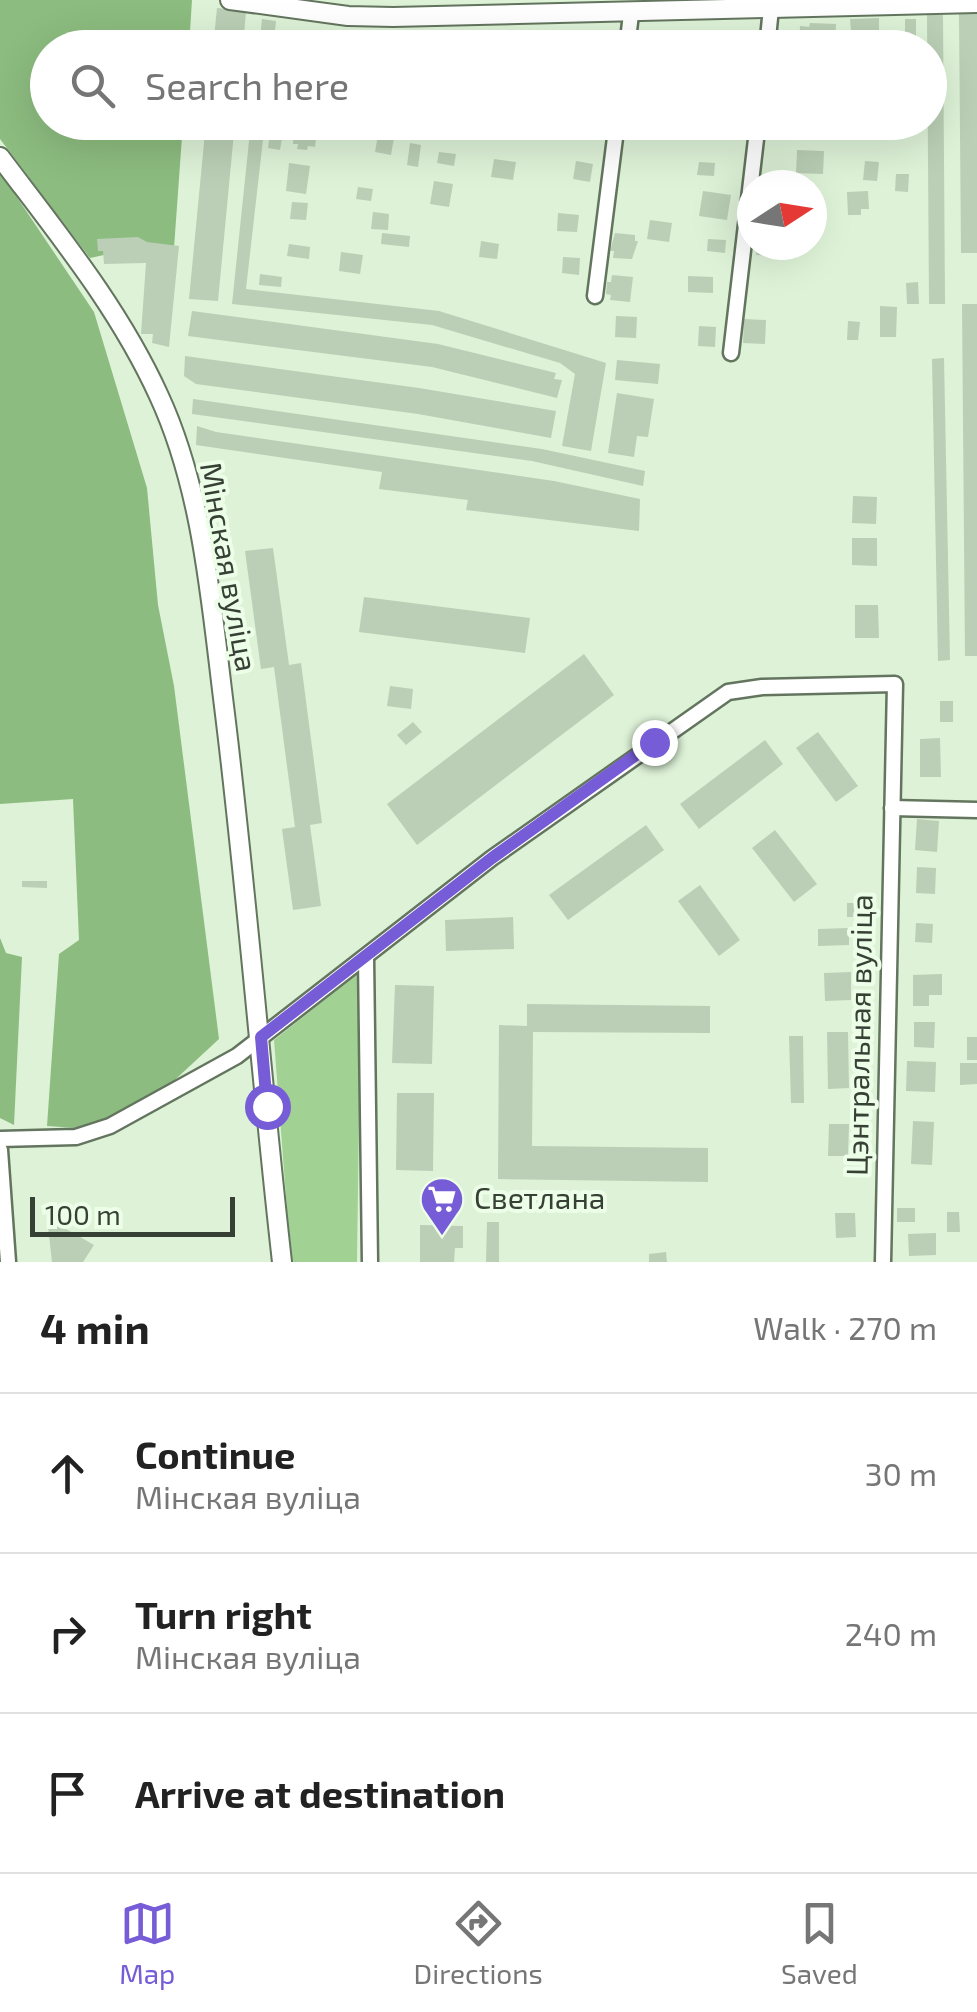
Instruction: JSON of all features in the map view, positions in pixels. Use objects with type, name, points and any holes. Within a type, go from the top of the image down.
[{"type":"main road","points":[[230,0],[348,16],[631,14],[977,3]]},
{"type":"main road","name":"Мінская вуліца","points":[[0,158],[127,332],[160,398],[185,467],[214,626],[247,890],[282,1262]]},
{"type":"street","points":[[769,30],[772,8]]},
{"type":"street","points":[[629,30],[631,14]]},
{"type":"street","points":[[595,296],[615,140]]},
{"type":"street","points":[[731,353],[756,140]]},
{"type":"street","name":"Цэнтральная вуліца","points":[[366,957],[492,858],[728,692],[762,687],[895,684],[883,1262]]},
{"type":"street","points":[[892,808],[977,810]]},
{"type":"street","points":[[0,1138],[76,1137],[110,1126],[237,1056],[366,957]]},
{"type":"street","points":[[366,957],[370,1262]]},
{"type":"street","points":[[0,1150],[8,1262]]},
{"type":"green space","points":[[0,0],[192,0],[190,30],[30,30],[30,140],[182,140],[173,262],[113,253],[90,258],[0,139]]},
{"type":"green space","points":[[0,172],[94,312],[147,488],[158,605],[174,686],[219,1039],[165,1089],[90,1129],[47,1126],[59,954],[79,940],[73,799],[0,804]]},
{"type":"green space","points":[[0,938],[6,953],[22,957],[14,1125],[0,1118]]},
{"type":"green space","points":[[361,971],[357,1262],[291,1262],[274,1040]]},
{"type":"building","points":[[217,8],[246,11],[244,30],[215,30]]},
{"type":"building","points":[[977,13],[977,253],[961,253],[959,14]]},
{"type":"building","points":[[927,15],[943,15],[943,30],[927,30]]},
{"type":"building","points":[[879,18],[879,30],[851,30],[850,19]]},
{"type":"building","points":[[262,19],[276,21],[275,30],[261,30]]},
{"type":"building","points":[[905,19],[916,19],[916,30],[905,30]]},
{"type":"building","points":[[810,23],[836,24],[836,30],[800,30],[800,26],[809,27]]},
{"type":"building","points":[[204,140],[233,140],[218,301],[189,299]]},
{"type":"building","points":[[249,140],[263,140],[246,289],[439,311],[606,363],[591,451],[562,446],[575,374],[560,363],[432,325],[232,304]]},
{"type":"building","points":[[269,140],[282,140],[280,150],[268,148]]},
{"type":"building","points":[[293,140],[316,140],[315,147],[308,146],[307,150],[297,149],[298,144],[293,144]]},
{"type":"building","points":[[377,140],[394,140],[391,155],[375,152]]},
{"type":"building","points":[[928,140],[944,140],[945,304],[929,304]]},
{"type":"building","points":[[410,143],[421,145],[418,167],[407,165]]},
{"type":"building","points":[[797,150],[824,151],[823,170],[796,170]]},
{"type":"building","points":[[439,152],[456,154],[454,166],[437,163]]},
{"type":"building","points":[[494,159],[516,162],[513,180],[491,177]]},
{"type":"building","points":[[576,161],[593,164],[590,182],[573,179]]},
{"type":"building","points":[[865,161],[879,162],[877,181],[863,180]]},
{"type":"building","points":[[699,162],[715,163],[714,176],[697,175]]},
{"type":"building","points":[[289,163],[310,166],[306,194],[286,191]]},
{"type":"building","points":[[896,174],[909,174],[908,192],[895,191]]},
{"type":"building","points":[[434,181],[453,184],[449,207],[430,204]]},
{"type":"building","points":[[358,187],[373,189],[371,201],[356,199]]},
{"type":"building","points":[[703,191],[731,195],[727,220],[699,216]]},
{"type":"building","points":[[868,191],[869,209],[861,209],[861,215],[848,215],[847,192]]},
{"type":"building","points":[[292,202],[308,203],[306,220],[290,219]]},
{"type":"building","points":[[373,212],[389,214],[388,230],[371,229]]},
{"type":"building","points":[[558,213],[579,215],[577,232],[557,231]]},
{"type":"building","points":[[650,220],[672,223],[669,242],[647,239]]},
{"type":"building","points":[[382,233],[410,236],[409,247],[381,244]]},
{"type":"building","points":[[615,233],[635,235],[638,241],[632,259],[613,258],[614,251],[610,251]]},
{"type":"building","points":[[138,237],[179,246],[169,347],[152,343],[153,334],[141,334],[146,263],[104,264],[103,251],[98,251],[97,239]]},
{"type":"building","points":[[708,239],[726,240],[725,253],[707,251]]},
{"type":"building","points":[[481,241],[499,244],[497,259],[479,257]]},
{"type":"building","points":[[289,244],[310,247],[309,259],[287,256]]},
{"type":"building","points":[[341,252],[363,255],[360,274],[339,271]]},
{"type":"building","points":[[563,257],[580,258],[579,275],[562,273]]},
{"type":"building","points":[[260,274],[282,277],[281,287],[259,285]]},
{"type":"building","points":[[612,275],[633,277],[630,302],[610,300],[611,295],[606,294]]},
{"type":"building","points":[[688,276],[713,277],[713,293],[688,292]]},
{"type":"building","points":[[918,282],[919,304],[907,304],[906,283]]},
{"type":"building","points":[[962,304],[977,304],[977,656],[965,656]]},
{"type":"building","points":[[880,306],[897,307],[896,337],[880,337]]},
{"type":"building","points":[[192,311],[438,344],[556,373],[554,379],[562,380],[557,398],[432,367],[188,336]]},
{"type":"building","points":[[616,316],[637,317],[636,338],[615,337]]},
{"type":"building","points":[[744,319],[766,320],[765,344],[743,343]]},
{"type":"building","points":[[848,321],[860,322],[858,340],[847,340]]},
{"type":"building","points":[[699,326],[716,327],[715,347],[698,346]]},
{"type":"building","points":[[185,356],[556,411],[551,438],[418,414],[196,384],[184,376]]},
{"type":"building","points":[[944,358],[950,660],[938,661],[932,359]]},
{"type":"building","points":[[617,360],[660,364],[658,384],[615,380]]},
{"type":"building","points":[[617,393],[654,399],[648,437],[637,436],[634,457],[608,453]]},
{"type":"building","points":[[193,399],[542,449],[645,471],[643,486],[532,461],[192,414]]},
{"type":"building","points":[[197,426],[216,432],[554,481],[640,499],[639,531],[466,510],[468,500],[379,489],[382,472],[196,445]]},
{"type":"building","points":[[853,496],[877,497],[876,524],[852,523]]},
{"type":"building","points":[[852,538],[877,538],[877,566],[852,565]]},
{"type":"building","points":[[273,548],[289,665],[301,663],[322,823],[310,825],[321,906],[293,910],[282,829],[295,827],[274,667],[261,669],[245,551]]},
{"type":"building","points":[[364,597],[530,618],[525,653],[359,632]]},
{"type":"building","points":[[855,605],[878,605],[879,638],[855,638]]},
{"type":"building","points":[[584,654],[614,695],[417,845],[387,804]]},
{"type":"building","points":[[390,686],[413,689],[411,709],[387,706]]},
{"type":"building","points":[[940,701],[953,701],[953,722],[940,722]]},
{"type":"building","points":[[413,722],[422,732],[406,745],[397,735]]},
{"type":"building","points":[[818,732],[858,786],[836,802],[796,748]]},
{"type":"building","points":[[940,738],[941,777],[920,777],[920,739]]},
{"type":"building","points":[[765,740],[783,764],[699,829],[680,804]]},
{"type":"building","points":[[917,819],[939,821],[937,852],[915,850]]},
{"type":"building","points":[[646,825],[664,850],[568,920],[549,895]]},
{"type":"building","points":[[775,830],[817,884],[794,902],[752,848]]},
{"type":"building","points":[[917,867],[936,868],[935,894],[916,893]]},
{"type":"building","points":[[22,881],[47,881],[47,888],[22,887]]},
{"type":"building","points":[[700,885],[740,940],[719,956],[678,901]]},
{"type":"building","points":[[847,903],[862,903],[862,917],[847,917]]},
{"type":"building","points":[[513,917],[514,949],[446,951],[445,920]]},
{"type":"building","points":[[916,923],[933,924],[932,943],[915,942]]},
{"type":"building","points":[[849,928],[849,945],[818,946],[818,929]]},
{"type":"building","points":[[851,972],[851,1000],[825,1001],[824,973]]},
{"type":"building","points":[[942,974],[942,995],[929,995],[929,1006],[913,1006],[913,975]]},
{"type":"building","points":[[395,985],[434,986],[432,1064],[392,1063]]},
{"type":"building","points":[[527,1004],[710,1006],[710,1033],[533,1032],[532,1146],[708,1148],[708,1182],[498,1179],[499,1025],[527,1026]]},
{"type":"building","points":[[914,1022],[935,1022],[934,1048],[914,1047]]},
{"type":"building","points":[[827,1032],[848,1032],[849,1088],[828,1089]]},
{"type":"building","points":[[789,1036],[803,1036],[804,1103],[791,1103]]},
{"type":"building","points":[[967,1037],[977,1037],[977,1060],[967,1060]]},
{"type":"building","points":[[907,1061],[936,1062],[935,1092],[906,1091]]},
{"type":"building","points":[[960,1063],[977,1063],[977,1084],[960,1085]]},
{"type":"building","points":[[397,1093],[434,1093],[433,1171],[396,1170]]},
{"type":"building","points":[[913,1121],[934,1122],[932,1165],[911,1164]]},
{"type":"building","points":[[829,1124],[849,1124],[848,1156],[828,1156]]},
{"type":"building","points":[[897,1208],[915,1208],[915,1222],[897,1222]]},
{"type":"building","points":[[947,1212],[959,1212],[960,1232],[947,1232]]},
{"type":"building","points":[[835,1213],[855,1213],[856,1237],[836,1238]]},
{"type":"building","points":[[47,1218],[94,1245],[83,1262],[52,1262]]},
{"type":"building","points":[[487,1222],[499,1222],[499,1262],[486,1262]]},
{"type":"building","name":"Светлана","points":[[420,1225],[463,1226],[463,1248],[455,1248],[454,1262],[420,1262]]},
{"type":"building","points":[[936,1233],[936,1255],[909,1256],[908,1234]]},
{"type":"building","points":[[666,1252],[667,1262],[649,1262],[649,1254]]},
{"type":"place","name":"Светлана","points":[[442,1237]]},
{"type":"route","points":[[267,1106],[261,1037],[492,858],[654,742]]}]
